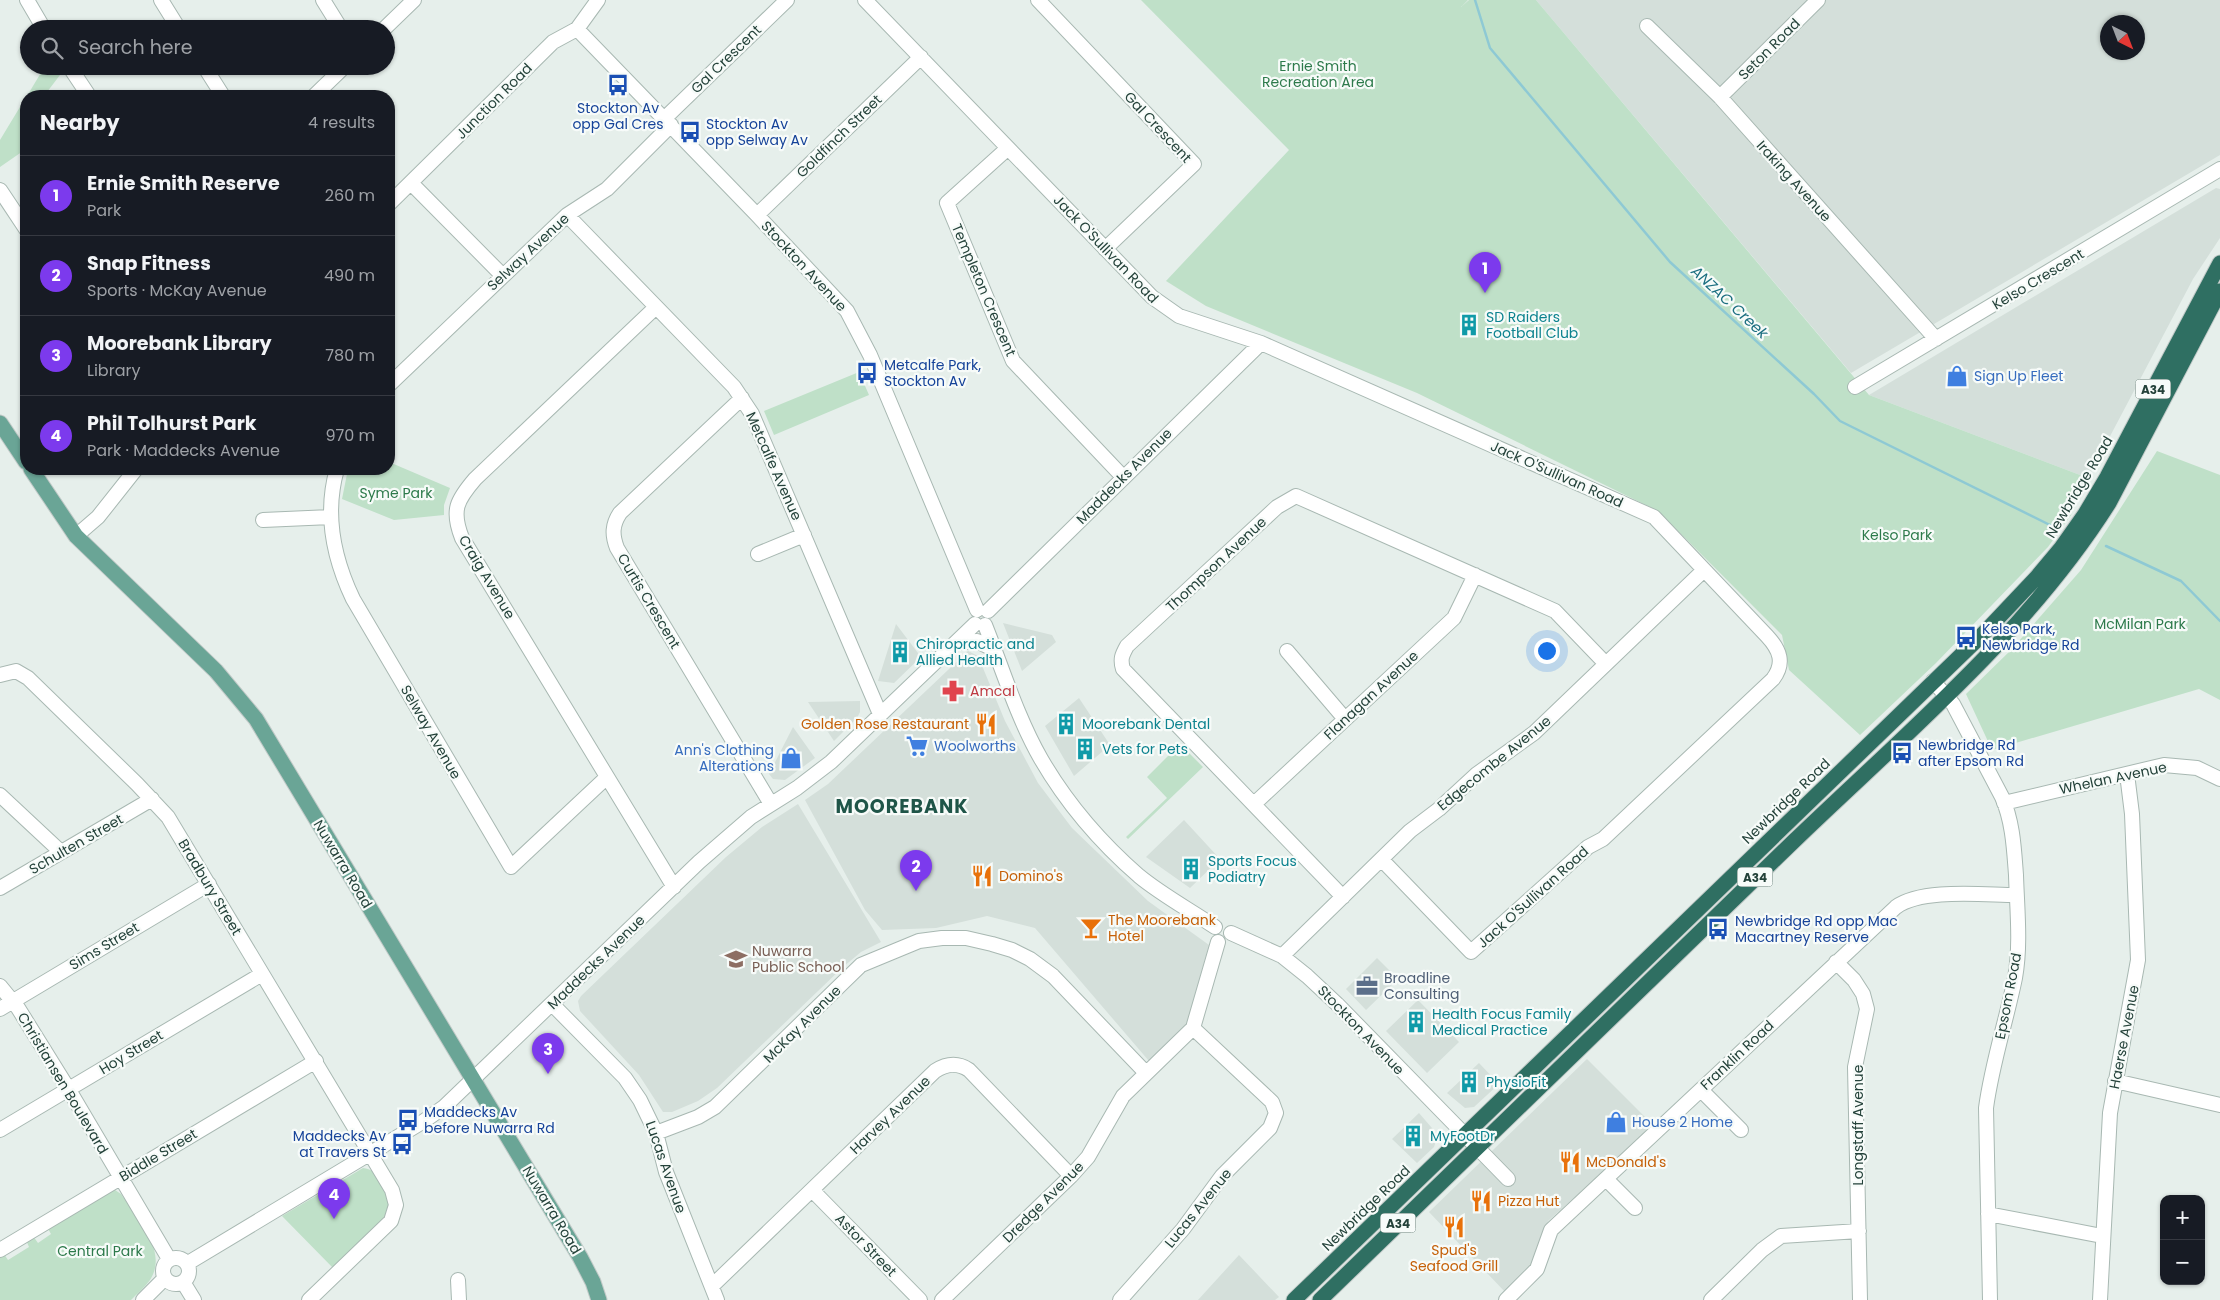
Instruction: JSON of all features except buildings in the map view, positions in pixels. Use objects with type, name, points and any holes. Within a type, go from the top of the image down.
[{"type":"highway","name":"Newbridge Road","points":[[2091,518],[2111,469],[2220,263]]},
{"type":"highway","name":"Newbridge Road","points":[[1320,1300],[1476,1147],[1946,695],[2036,602],[2068,550],[2123,476],[2220,291]]},
{"type":"highway","name":"Newbridge Road","points":[[1294,1300],[2068,550]]},
{"type":"main road","points":[[0,423],[20,453]]},
{"type":"main road","name":"Nuwarra Road","points":[[35,475],[76,536],[216,671],[256,719],[580,1257],[593,1282],[599,1300]]},
{"type":"street","points":[[27,0],[39,20]]},
{"type":"street","points":[[160,0],[173,20]]},
{"type":"street","points":[[323,0],[335,20]]},
{"type":"street","points":[[393,20],[414,0]]},
{"type":"street","name":"Junction Road","points":[[395,198],[553,42],[577,29],[598,0]]},
{"type":"street","name":"Gal Crescent","points":[[668,122],[787,0]]},
{"type":"street","name":"Jack O'Sullivan Road","points":[[865,0],[1104,249],[1152,298],[1165,308],[1191,321],[1261,343],[1654,517],[1774,643],[1778,652],[1780,666],[1773,680],[1603,839],[1588,847],[1471,952],[1382,860]]},
{"type":"street","name":"Gal Crescent","points":[[1038,0],[1194,164],[1104,249]]},
{"type":"street","name":"Seton Road","points":[[1720,97],[1818,0]]},
{"type":"street","name":"Iraking Avenue","points":[[1648,26],[1720,97],[1936,339]]},
{"type":"street","name":"Stockton Avenue","points":[[577,29],[835,296],[858,328],[995,650],[1022,721],[1038,751],[1074,807],[1138,875],[1215,927]]},
{"type":"street","name":"Goldfinch Street","points":[[758,215],[921,57]]},
{"type":"street","points":[[75,75],[85,90]]},
{"type":"street","points":[[210,75],[219,90]]},
{"type":"street","points":[[320,90],[336,75]]},
{"type":"street","name":"Selway Avenue","points":[[395,379],[567,214],[607,189],[668,122]]},
{"type":"street","name":"Templeton Crescent","points":[[1008,148],[947,203],[1013,361],[1123,477]]},
{"type":"street","name":"Kelso Crescent","points":[[1855,387],[2220,169]]},
{"type":"street","points":[[411,183],[502,275]]},
{"type":"street","points":[[0,190],[20,220]]},
{"type":"street","name":"Metcalfe Avenue","points":[[567,214],[734,386],[742,398],[752,414],[880,714]]},
{"type":"street","name":"Craig Avenue","points":[[656,307],[475,479],[463,492],[456,511],[462,538],[674,887]]},
{"type":"street","name":"Maddecks Avenue","points":[[188,1263],[434,1114],[473,1080],[732,832],[816,775],[955,643],[1261,343]]},
{"type":"street","name":"Curtis Crescent","points":[[742,398],[620,513],[615,521],[613,531],[617,548],[771,804]]},
{"type":"street","points":[[76,536],[98,517],[131,475]]},
{"type":"street","name":"Selway Avenue","points":[[335,475],[331,492],[331,517],[336,559],[353,599],[511,867],[607,777]]},
{"type":"street","name":"Thompson Avenue","points":[[1344,897],[1123,669],[1121,655],[1127,646],[1277,507],[1296,496],[1555,611],[1606,664]]},
{"type":"street","points":[[263,521],[331,517]]},
{"type":"street","points":[[758,554],[804,535]]},
{"type":"street","name":"Edgecombe Avenue","points":[[1282,956],[1410,831],[1477,774],[1534,733],[1704,570]]},
{"type":"street","name":"Flanagan Avenue","points":[[1254,804],[1454,618],[1475,575]]},
{"type":"street","points":[[955,643],[977,640],[995,650]]},
{"type":"street","points":[[1287,651],[1345,719]]},
{"type":"street","name":"Bradbury Street","points":[[0,675],[16,671],[28,678],[152,799],[168,817],[316,1061],[395,1198],[394,1214],[384,1228],[309,1300]]},
{"type":"street","name":"Epsom Road","points":[[1933,681],[1953,704],[2004,803],[2012,837],[2018,944],[2016,968],[1992,1070],[1986,1108],[1990,1300]]},
{"type":"street","name":"Whelan Avenue","points":[[2004,803],[2164,765],[2197,768],[2220,779]]},
{"type":"street","name":"Haerse Avenue","points":[[2100,1300],[2110,1113],[2138,960],[2132,814],[2127,774]]},
{"type":"street","points":[[0,795],[61,852]]},
{"type":"street","name":"Schulten Street","points":[[0,888],[152,799]]},
{"type":"street","name":"Sims Street","points":[[0,1009],[208,884]]},
{"type":"street","name":"Franklin Road","points":[[1506,1300],[1537,1269],[1552,1230],[1836,962],[1905,900],[1924,896],[2016,895]]},
{"type":"street","points":[[1221,924],[1227,925],[1232,933],[1227,941],[1218,942],[1213,935],[1215,927],[1221,924]]},
{"type":"street","name":"Stockton Avenue","points":[[1232,933],[1282,956],[1337,1004],[1508,1179]]},
{"type":"street","name":"McKay Avenue","points":[[656,1133],[698,1117],[715,1107],[861,965],[919,941],[942,938],[966,938],[992,944],[1012,950],[1030,959],[1053,976],[1146,1073]]},
{"type":"street","points":[[1193,1028],[1218,942]]},
{"type":"street","name":"Longstaff Avenue","points":[[1836,962],[1854,980],[1863,994],[1867,1009],[1855,1067],[1860,1300]]},
{"type":"street","name":"Hoy Street","points":[[0,1130],[262,974]]},
{"type":"street","name":"Christiansen Boulevard","points":[[0,986],[13,1002],[69,1090],[169,1259]]},
{"type":"street","name":"Lucas Avenue","points":[[552,1004],[625,1078],[640,1100],[656,1133],[669,1180],[717,1300]]},
{"type":"street","name":"Lucas Avenue","points":[[1120,1300],[1183,1229],[1222,1176],[1280,1116],[1267,1096],[1193,1028]]},
{"type":"street","name":"Dredge Avenue","points":[[942,1300],[1071,1176],[1090,1152],[1119,1102],[1193,1028]]},
{"type":"street","name":"Biddle Street","points":[[0,1250],[316,1061]]},
{"type":"street","name":"Harvey Avenue","points":[[712,1286],[935,1071],[949,1065],[963,1066],[969,1070],[1071,1176]]},
{"type":"street","points":[[2115,1081],[2220,1106]]},
{"type":"street","points":[[1700,1090],[1741,1130]]},
{"type":"street","points":[[1606,1179],[1635,1208]]},
{"type":"street","name":"Astor Street","points":[[812,1190],[920,1300]]},
{"type":"street","points":[[1988,1214],[2102,1236]]},
{"type":"street","points":[[1721,1297],[1762,1250],[1780,1236],[1859,1231]]},
{"type":"street","points":[[180,1258],[188,1263],[190,1272],[184,1282],[171,1283],[165,1278],[163,1266],[169,1259],[180,1258]]},
{"type":"street","points":[[143,1300],[165,1278]]},
{"type":"street","points":[[458,1280],[459,1300]]},
{"type":"street","points":[[184,1282],[194,1300]]},
{"type":"shaded area","points":[[1536,0],[2220,0],[2220,155],[1851,373]]},
{"type":"shaded area","points":[[2216,188],[2220,189],[2220,238],[2193,279],[2088,478],[1869,395]]},
{"type":"shaded area","points":[[1003,623],[1052,635],[1056,642],[1022,671]]},
{"type":"shaded area","points":[[896,624],[921,657],[894,683],[878,681]]},
{"type":"shaded area","points":[[968,651],[978,656],[1005,721],[1038,783],[1072,828],[1148,901],[1209,945],[1187,1023],[1149,1061],[1035,928],[987,916],[936,928],[882,930],[865,910],[805,800],[828,784]]},
{"type":"shaded area","points":[[1079,698],[1110,745],[1074,776],[1045,726]]},
{"type":"shaded area","points":[[860,701],[860,712],[857,718],[834,741],[808,702]]},
{"type":"shaded area","points":[[793,727],[815,758],[785,780],[773,779],[769,774]]},
{"type":"shaded area","name":"Nuwarra Public School","points":[[798,804],[881,942],[861,952],[843,967],[717,1088],[698,1101],[672,1112],[663,1112],[639,1075],[580,1011],[578,1001],[726,857],[762,827]]},
{"type":"shaded area","points":[[1184,820],[1220,859],[1190,888],[1146,857]]},
{"type":"shaded area","points":[[1377,958],[1398,979],[1366,1010],[1346,989]]},
{"type":"shaded area","points":[[1418,1000],[1459,1042],[1427,1073],[1386,1031]]},
{"type":"shaded area","points":[[1587,1059],[1654,1126],[1548,1221],[1537,1261],[1506,1293],[1429,1212]]},
{"type":"shaded area","points":[[1479,1063],[1499,1084],[1474,1107],[1465,1108],[1447,1093]]},
{"type":"shaded area","points":[[1419,1113],[1438,1135],[1434,1147],[1417,1163],[1392,1139]]},
{"type":"shaded area","points":[[1239,1255],[1279,1297],[1275,1300],[1198,1300]]},
{"type":"green space","points":[[1141,0],[1468,0],[1461,7],[1469,0],[1536,0],[1869,395],[2088,478],[2071,515],[2048,547],[1936,663],[1860,735],[1789,670],[1782,635],[1658,511],[1417,393],[1206,306],[1166,281],[1289,150]]},
{"type":"green space","points":[[40,75],[60,75],[49,90],[31,90]]},
{"type":"green space","points":[[20,107],[20,153],[0,167],[0,140]]},
{"type":"green space","points":[[859,372],[869,395],[774,435],[764,411]]},
{"type":"green space","name":"McMilan Park","points":[[2157,451],[2220,475],[2220,700],[2199,689],[1992,750],[1966,694],[2012,649],[2081,570]]},
{"type":"green space","name":"Syme Park","points":[[395,465],[450,488],[444,505],[444,515],[394,520],[342,499],[347,475],[395,475]]},
{"type":"green space","points":[[1180,744],[1203,767],[1128,839],[1126,837],[1167,798],[1147,777]]},
{"type":"green space","points":[[363,1168],[375,1173],[380,1179],[388,1200],[388,1213],[334,1269],[282,1216]]},
{"type":"green space","name":"Central Park","points":[[107,1190],[115,1190],[121,1194],[142,1223],[153,1246],[156,1257],[155,1269],[150,1280],[143,1288],[131,1300],[0,1300],[0,1256],[4,1254],[8,1260],[29,1247],[26,1240],[33,1236],[38,1243],[51,1234],[47,1227]]},
{"type":"waterway","name":"ANZAC Creek","points":[[1475,0],[1490,48],[1670,262],[1814,394],[1840,421],[2054,527]]},
{"type":"waterway","name":"ANZAC Creek","points":[[2106,546],[2181,581],[2220,621]]},
{"type":"place","name":"Stockton Av opp Gal Cres","points":[[618,85]]},
{"type":"place","name":"Stockton Av opp Selway Av","points":[[690,132]]},
{"type":"place","name":"Ernie Smith Reserve","points":[[1485,293]]},
{"type":"place","name":"SD Raiders Football Club","points":[[1469,325]]},
{"type":"place","name":"Metcalfe Park, Stockton Av","points":[[867,373]]},
{"type":"place","name":"Sign Up Fleet","points":[[1957,376]]},
{"type":"place","name":"Kelso Park, Newbridge Rd","points":[[1966,637]]},
{"type":"place","name":"Chiropractic and Allied Health","points":[[900,652]]},
{"type":"place","name":"Amcal","points":[[953,691]]},
{"type":"place","name":"Golden Rose Restaurant","points":[[986,724]]},
{"type":"place","name":"Moorebank Dental","points":[[1066,724]]},
{"type":"place","name":"Woolworths","points":[[917,746]]},
{"type":"place","name":"Vets for Pets","points":[[1085,749]]},
{"type":"place","name":"Newbridge Rd after Epsom Rd","points":[[1902,753]]},
{"type":"place","name":"Ann's Clothing Alterations","points":[[791,758]]},
{"type":"place","name":"Sports Focus Podiatry","points":[[1191,869]]},
{"type":"place","name":"Domino's","points":[[982,876]]},
{"type":"place","name":"Snap Fitness","points":[[916,891]]},
{"type":"place","name":"The Moorebank Hotel","points":[[1091,928]]},
{"type":"place","name":"Newbridge Rd opp Mac Macartney Reserve","points":[[1718,929]]},
{"type":"place","name":"Nuwarra Public School","points":[[736,959]]},
{"type":"place","name":"Broadline Consulting","points":[[1367,986]]},
{"type":"place","name":"Health Focus Family Medical Practice","points":[[1416,1022]]},
{"type":"place","name":"Moorebank Library","points":[[548,1074]]},
{"type":"place","name":"PhysioFit","points":[[1469,1082]]},
{"type":"place","name":"Maddecks Av before Nuwarra Rd","points":[[408,1120]]},
{"type":"place","name":"House 2 Home","points":[[1616,1122]]},
{"type":"place","name":"MyFootDr","points":[[1413,1136]]},
{"type":"place","name":"Maddecks Av at Travers St","points":[[402,1144]]},
{"type":"place","name":"McDonald's","points":[[1570,1162]]},
{"type":"place","name":"Pizza Hut","points":[[1481,1201]]},
{"type":"place","name":"Phil Tolhurst Park","points":[[334,1219]]},
{"type":"place","name":"Spud's Seafood Grill","points":[[1454,1227]]},
{"type":"district","name":"MOOREBANK","points":[[902,806]]},
{"type":"park label","name":"Ernie Smith Recreation Area","points":[[1318,74]]},
{"type":"park label","name":"Kelso Park","points":[[1897,535]]}]
